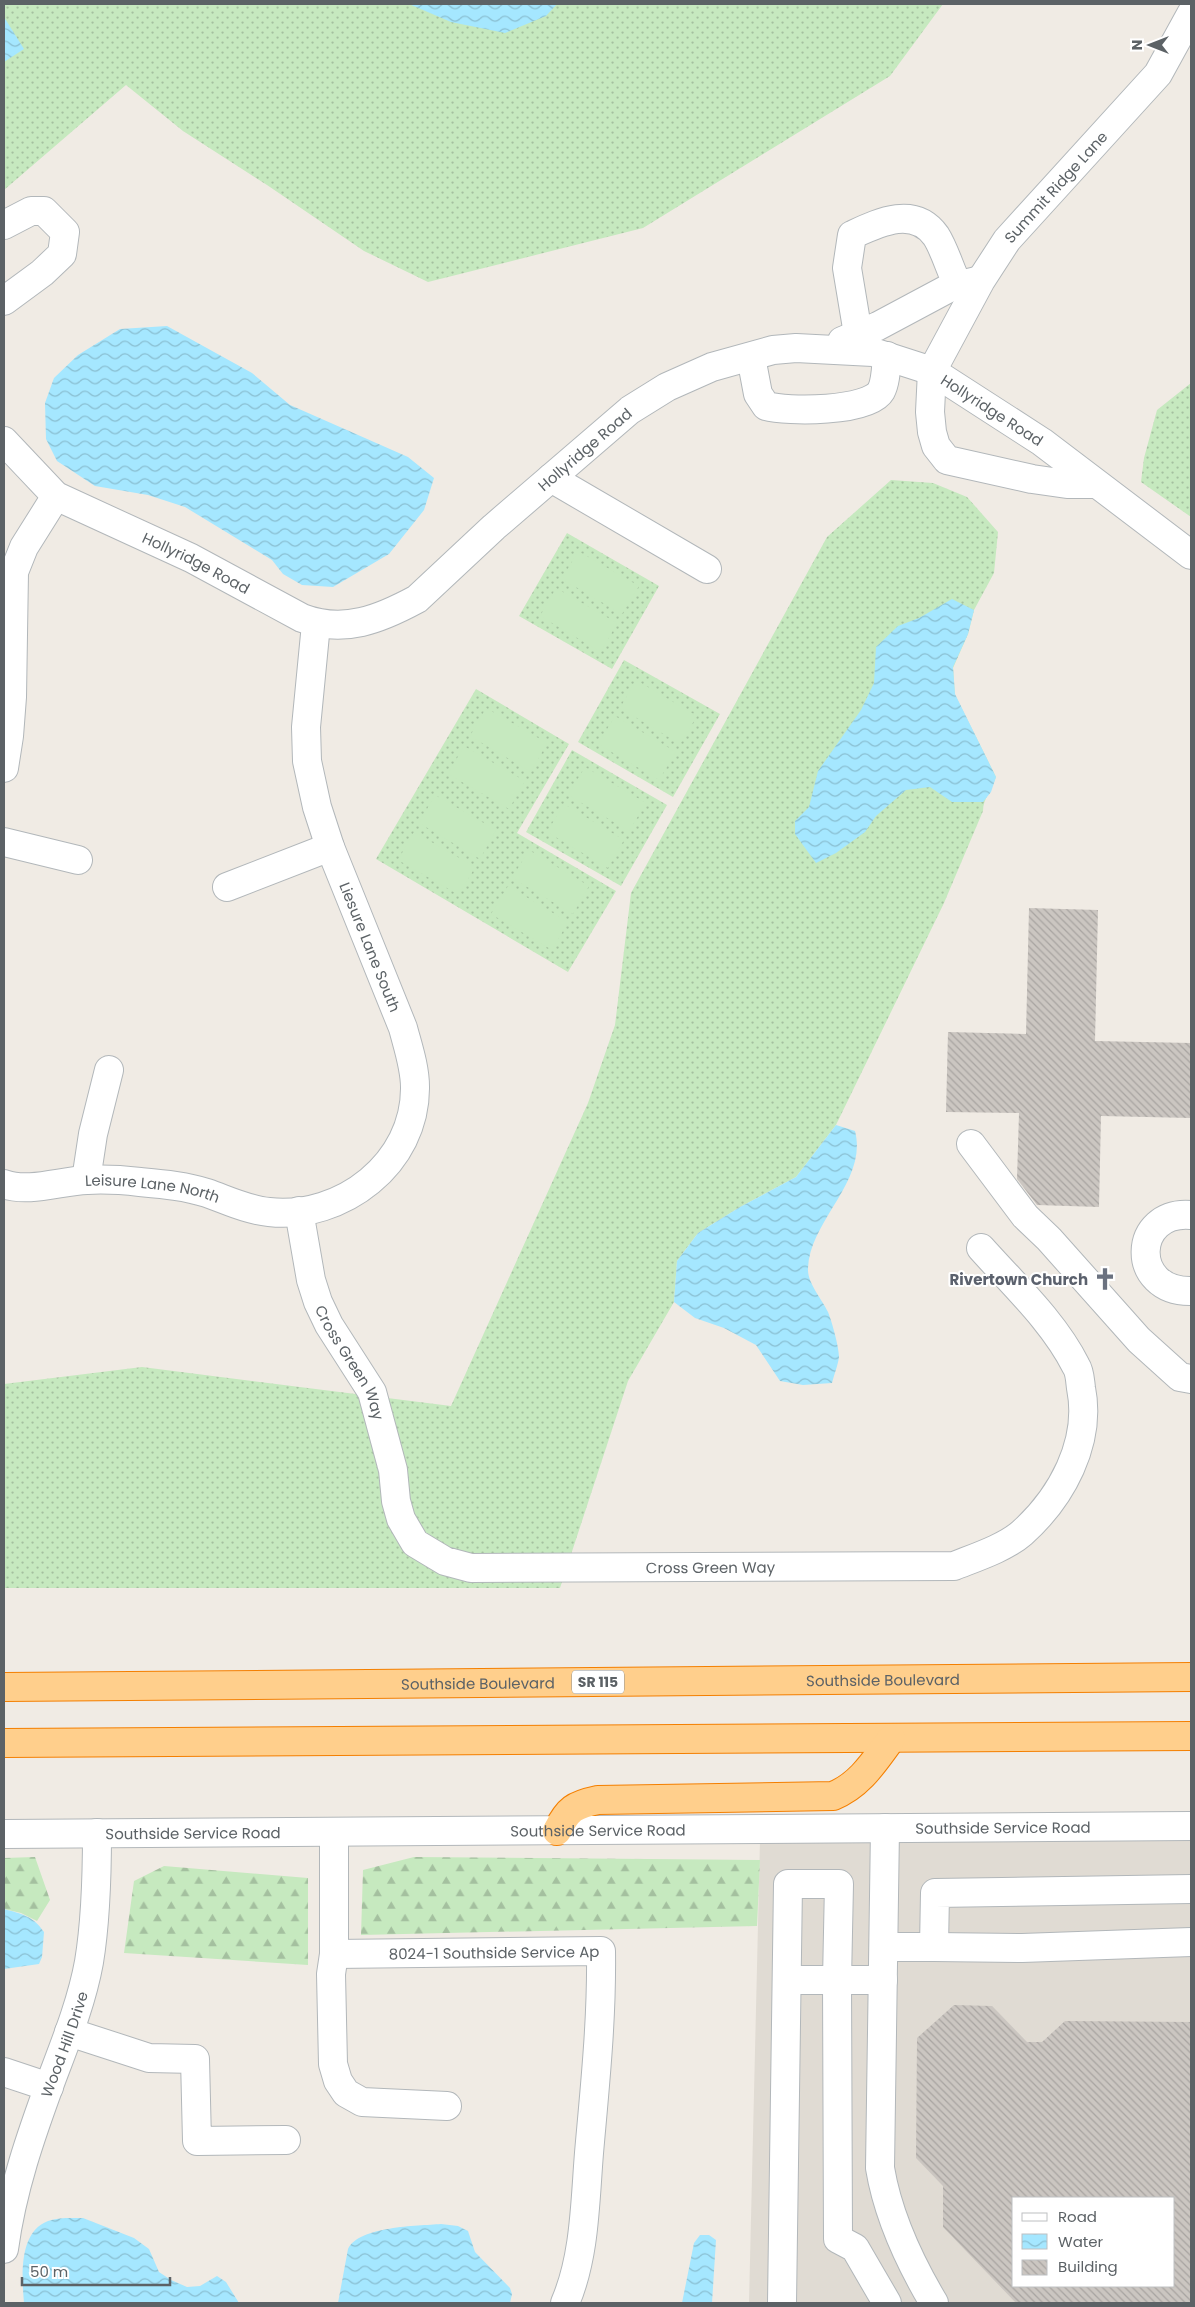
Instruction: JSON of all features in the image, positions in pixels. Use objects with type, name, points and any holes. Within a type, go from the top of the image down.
[{"type":"highway","name":"Southside Boulevard","points":[[4,1687],[1191,1676]]},
{"type":"highway","points":[[4,1743],[1191,1736]]},
{"type":"highway","points":[[557,1831],[565,1815],[574,1807],[598,1800],[833,1796],[847,1790],[861,1778],[891,1739]]},
{"type":"street","name":"Summit Ridge Lane","points":[[932,370],[969,282],[1158,74],[1191,14]]},
{"type":"street","points":[[4,225],[31,211],[44,211],[65,232],[62,254],[42,273],[4,301]]},
{"type":"street","points":[[825,348],[858,334],[969,282],[936,236],[924,224],[901,218],[886,220],[852,235],[847,268],[858,334]]},
{"type":"street","name":"Hollyridge Road","points":[[4,441],[56,496],[191,558],[316,624],[360,624],[387,615],[417,598],[550,478],[630,410],[667,387],[712,367],[773,350],[825,348],[873,352],[932,370],[1042,442],[1191,555]]},
{"type":"street","points":[[751,357],[758,394],[766,406],[792,410],[844,406],[866,402],[882,390],[887,356]]},
{"type":"street","points":[[932,370],[930,412],[932,432],[936,446],[947,460],[1032,479],[1067,484],[1096,484]]},
{"type":"street","points":[[550,478],[707,569]]},
{"type":"street","points":[[4,768],[12,697],[14,572],[24,547],[56,496]]},
{"type":"street","name":"Liesure Lane South","points":[[299,1211],[333,1203],[360,1190],[381,1173],[398,1150],[412,1116],[415,1087],[411,1056],[403,1028],[330,847],[317,808],[307,762],[306,727],[316,624]]},
{"type":"street","points":[[4,842],[78,860]]},
{"type":"street","points":[[228,887],[330,847]]},
{"type":"street","points":[[86,1180],[93,1134],[109,1070]]},
{"type":"street","points":[[971,1144],[1025,1216],[1049,1239],[1139,1340],[1180,1377],[1191,1379]]},
{"type":"street","name":"Leisure Lane North","points":[[4,1184],[9,1186],[34,1186],[86,1180],[160,1184],[205,1192],[243,1206],[269,1212],[299,1211]]},
{"type":"street","name":"Cross Green Way","points":[[299,1211],[310,1280],[318,1302],[330,1325],[372,1392],[393,1470],[396,1501],[401,1519],[415,1542],[445,1561],[471,1568],[954,1566],[985,1554],[1021,1535],[1052,1501],[1071,1468],[1082,1431],[1083,1399],[1077,1367],[1050,1327],[981,1248]]},
{"type":"street","points":[[1191,1215],[1175,1215],[1161,1221],[1151,1232],[1146,1246],[1146,1261],[1152,1275],[1163,1286],[1177,1291],[1191,1291]]},
{"type":"street","name":"Southside Service Road","points":[[4,1834],[1191,1826]]},
{"type":"street","points":[[885,1828],[880,2168],[885,2196],[894,2224],[926,2300]]},
{"type":"street","points":[[334,1832],[333,2064],[338,2081],[346,2093],[362,2102],[447,2106]]},
{"type":"street","name":"Wood Hill Drive","points":[[4,2249],[16,2180],[69,2032],[88,1963],[97,1881],[97,1833]]},
{"type":"street","points":[[782,2303],[788,1884],[838,1884],[838,2239],[855,2248],[887,2303]]},
{"type":"street","points":[[934,1947],[935,1893],[1191,1889]]},
{"type":"street","points":[[884,1947],[1022,1948],[1191,1942]]},
{"type":"street","name":"8024-1 Southside Service Ap","points":[[334,1954],[600,1951],[602,2005],[582,2234],[571,2290],[565,2303]]},
{"type":"street","points":[[787,1980],[883,1980]]},
{"type":"street","points":[[69,2032],[149,2058],[195,2059],[197,2141],[286,2140]]},
{"type":"street","points":[[4,2072],[49,2087]]},
{"type":"shaded area","points":[[1191,1838],[1191,2303],[749,2303],[760,1840]]},
{"type":"green space","points":[[4,4],[943,4],[890,76],[643,228],[428,282],[364,251],[183,131],[126,85],[4,190]]},
{"type":"green space","points":[[1191,383],[1191,517],[1141,482],[1144,458],[1157,410]]},
{"type":"green space","points":[[891,480],[933,483],[967,497],[998,532],[994,573],[974,610],[968,634],[953,668],[955,695],[996,777],[944,903],[836,1125],[796,1177],[740,1207],[698,1233],[677,1261],[674,1302],[628,1381],[560,1588],[4,1588],[4,1384],[142,1367],[451,1406],[588,1103],[615,1025],[631,893],[827,537]]},
{"type":"green space","points":[[567,533],[659,586],[612,669],[519,616]]},
{"type":"green space","points":[[578,551],[639,586],[622,614],[562,579]]},
{"type":"green space","points":[[556,588],[617,623],[601,652],[540,616]]},
{"type":"green space","points":[[624,660],[720,714],[673,797],[578,742]]},
{"type":"green space","points":[[636,680],[697,716],[680,744],[620,708]]},
{"type":"green space","points":[[476,689],[569,744],[517,833],[616,891],[568,972],[376,859]]},
{"type":"green space","points":[[486,708],[547,743],[531,772],[470,736]]},
{"type":"green space","points":[[615,716],[676,752],[659,780],[598,744]]},
{"type":"green space","points":[[464,746],[525,781],[509,809],[448,774]]},
{"type":"green space","points":[[572,750],[667,805],[621,886],[526,832]]},
{"type":"green space","points":[[585,767],[646,803],[629,831],[568,795]]},
{"type":"green space","points":[[435,795],[496,830],[480,859],[419,823]]},
{"type":"green space","points":[[564,804],[624,840],[608,868],[547,832]]},
{"type":"green space","points":[[414,832],[475,867],[459,895],[398,860]]},
{"type":"green space","points":[[529,850],[589,886],[573,914],[512,878]]},
{"type":"green space","points":[[508,886],[568,922],[552,950],[491,914]]},
{"type":"green space","points":[[35,1857],[50,1900],[37,1921],[21,1913],[4,1909],[4,1858]]},
{"type":"green space","points":[[414,1857],[760,1860],[757,1926],[361,1935],[363,1870]]},
{"type":"green space","points":[[164,1866],[308,1878],[308,1965],[124,1953],[134,1881]]},
{"type":"water","points":[[409,4],[557,4],[546,16],[505,33],[451,22]]},
{"type":"water","points":[[4,17],[24,49],[4,62]]},
{"type":"water","points":[[167,326],[252,373],[290,405],[408,457],[434,478],[424,510],[389,554],[333,587],[302,585],[283,574],[272,560],[185,507],[148,495],[95,486],[57,461],[46,439],[45,403],[54,378],[78,355],[120,329]]},
{"type":"water","points":[[952,599],[974,610],[968,634],[953,667],[955,694],[996,777],[991,792],[983,802],[952,802],[930,787],[906,790],[876,816],[865,832],[836,853],[816,863],[795,834],[795,821],[809,807],[818,771],[861,710],[874,683],[876,647],[898,626],[919,618]]},
{"type":"water","points":[[836,1125],[855,1131],[857,1149],[853,1167],[846,1184],[818,1233],[811,1250],[808,1274],[812,1285],[830,1316],[839,1357],[832,1383],[803,1385],[780,1381],[756,1345],[724,1328],[695,1318],[674,1302],[677,1261],[698,1233],[740,1207],[796,1177]]},
{"type":"water","points":[[4,1909],[22,1914],[31,1919],[44,1932],[42,1957],[39,1964],[4,1969]]},
{"type":"water","points":[[61,2218],[83,2218],[134,2238],[149,2249],[159,2272],[187,2287],[200,2286],[217,2276],[226,2282],[239,2303],[24,2303],[24,2257],[31,2235],[38,2227],[48,2221]]},
{"type":"water","points":[[441,2224],[458,2226],[468,2231],[475,2252],[510,2288],[512,2294],[510,2303],[338,2303],[348,2249],[354,2241],[376,2232],[390,2229]]},
{"type":"water","points":[[700,2235],[709,2235],[716,2240],[712,2303],[682,2303],[694,2243]]},
{"type":"building","points":[[1029,908],[1098,910],[1095,1041],[1191,1043],[1191,1118],[1101,1116],[1099,1207],[1037,1205],[1017,1179],[1019,1113],[946,1112],[948,1032],[1026,1034]]},
{"type":"building","points":[[954,2005],[992,2006],[1027,2042],[1042,2042],[1065,2021],[1191,2022],[1191,2303],[1016,2303],[943,2227],[943,2186],[916,2158],[917,2038]]},
{"type":"place","name":"Rivertown Church","points":[[1105,1279]]}]
